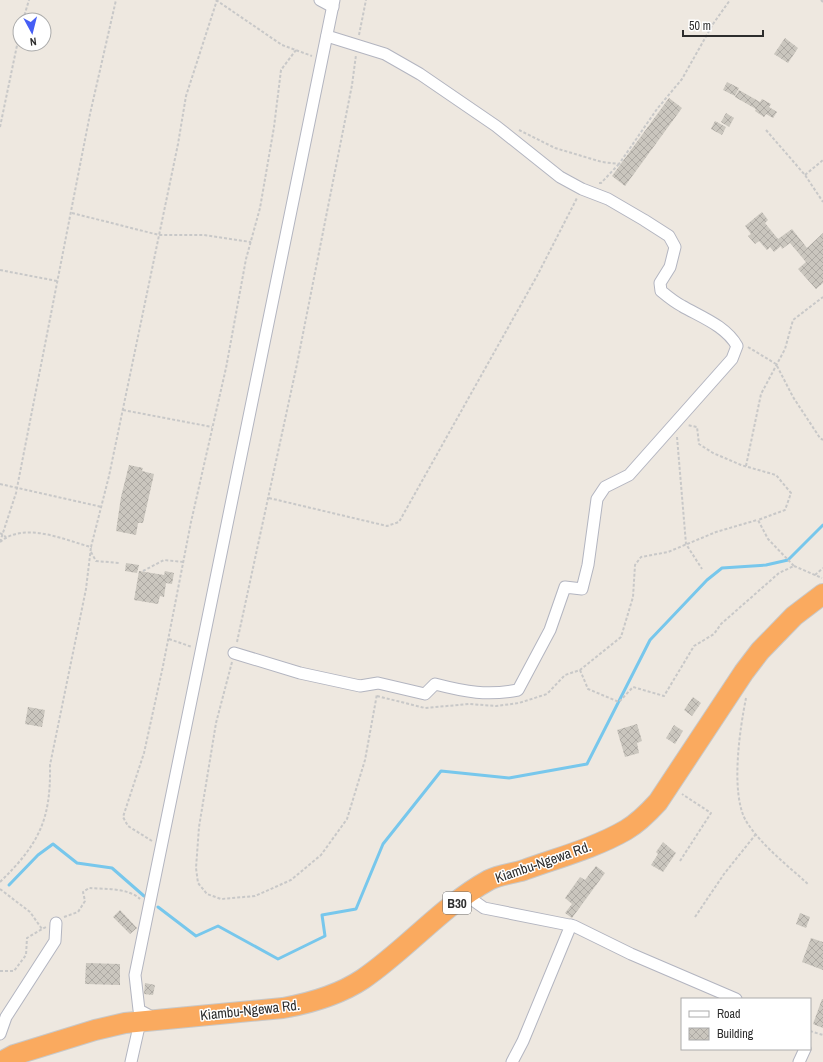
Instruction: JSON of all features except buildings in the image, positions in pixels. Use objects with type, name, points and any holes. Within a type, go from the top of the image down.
[{"type":"highway","name":"Kiambu-Ngewa Rd.","points":[[1,1062],[14,1055],[95,1030],[161,1019],[283,1008],[309,1003],[331,996],[362,979],[466,896],[489,880],[500,875],[522,870],[587,847],[626,830],[643,818],[658,802],[744,672],[760,651],[794,616],[823,594]]},
{"type":"street","points":[[161,1019],[143,1013],[139,1010],[135,975],[334,3],[320,0]]},
{"type":"street","points":[[234,652],[300,673],[360,686],[378,683],[425,694],[435,684],[479,694],[498,694],[518,690],[550,630],[565,587],[582,589],[588,565],[597,499],[605,487],[629,475],[732,359],[738,346],[733,339],[712,322],[680,305],[661,291],[660,283],[670,267],[676,247],[669,236],[608,199],[582,189],[560,177],[496,126],[420,74],[385,54],[357,44],[327,36]]},
{"type":"street","points":[[466,896],[484,908],[571,925],[631,954],[734,998]]},
{"type":"street","points":[[0,1034],[6,1017],[55,941],[56,923]]},
{"type":"street","points":[[512,1062],[523,1041],[571,925]]},
{"type":"street","points":[[131,1062],[140,1022]]},
{"type":"street","points":[[799,1062],[805,1050]]},
{"type":"path","points":[[25,12],[29,0]]},
{"type":"path","points":[[0,542],[18,487],[90,114],[116,0]]},
{"type":"path","points":[[0,882],[29,851],[46,818],[51,789],[50,765],[86,589],[91,547],[102,507],[123,410],[178,144],[186,96],[217,0],[282,45],[322,60]]},
{"type":"path","points":[[366,0],[357,44],[352,85],[300,348],[234,652],[216,723],[199,827],[196,868],[198,883],[206,894],[221,899],[255,896],[291,880],[321,855],[347,819],[365,760],[375,712],[378,683]]},
{"type":"path","points":[[594,183],[601,183],[619,164],[657,109],[682,78],[713,24],[730,0]]},
{"type":"path","points":[[162,848],[128,826],[123,817],[144,753],[169,639],[212,427],[261,201],[282,70],[296,50]]},
{"type":"path","points":[[0,127],[16,52]]},
{"type":"path","points":[[515,128],[555,148],[602,162],[619,164]]},
{"type":"path","points":[[766,130],[805,175],[823,202]]},
{"type":"path","points":[[805,175],[823,160]]},
{"type":"path","points":[[268,498],[387,526],[399,522],[537,276],[582,189]]},
{"type":"path","points":[[72,213],[159,235],[204,235],[251,242]]},
{"type":"path","points":[[0,270],[57,281]]},
{"type":"path","points":[[746,466],[760,394],[784,349],[793,320],[823,297]]},
{"type":"path","points":[[733,339],[776,364],[802,412],[823,440]]},
{"type":"path","points":[[123,410],[212,427]]},
{"type":"path","points":[[686,544],[716,532],[758,520],[785,510],[791,493],[776,475],[746,466],[713,453],[699,444],[697,427],[676,423],[686,544],[702,569]]},
{"type":"path","points":[[0,484],[102,507]]},
{"type":"path","points":[[758,520],[768,539],[794,566],[823,579]]},
{"type":"path","points":[[0,542],[6,537],[20,532],[34,533],[91,547]]},
{"type":"path","points":[[0,533],[6,537]]},
{"type":"path","points":[[91,551],[96,561],[120,564]]},
{"type":"path","points":[[143,571],[164,560],[184,562]]},
{"type":"path","points":[[580,670],[588,689],[618,702],[633,687],[664,696],[694,646],[714,634],[721,624],[779,573],[794,566]]},
{"type":"path","points":[[815,575],[823,568]]},
{"type":"path","points":[[169,639],[190,647],[203,647]]},
{"type":"path","points":[[748,692],[741,723],[738,801],[746,820],[756,834],[808,884]]},
{"type":"path","points":[[669,785],[712,813],[680,861]]},
{"type":"path","points":[[695,917],[724,874],[756,834]]},
{"type":"path","points":[[0,971],[14,971],[26,955],[27,938],[56,923],[68,914],[78,912],[84,901],[83,892],[89,888],[116,890],[136,895],[149,909]]},
{"type":"path","points":[[0,889],[30,912],[42,929]]},
{"type":"path","points":[[811,1031],[823,1035]]},
{"type":"waterway","points":[[158,907],[196,936],[218,926],[278,959],[325,936],[322,915],[356,909],[383,844],[441,771],[509,778],[587,764],[650,640],[707,580],[722,568],[766,565],[788,560],[823,525]]},
{"type":"waterway","points":[[9,885],[38,855],[53,844],[77,863],[112,868],[144,896]]}]
